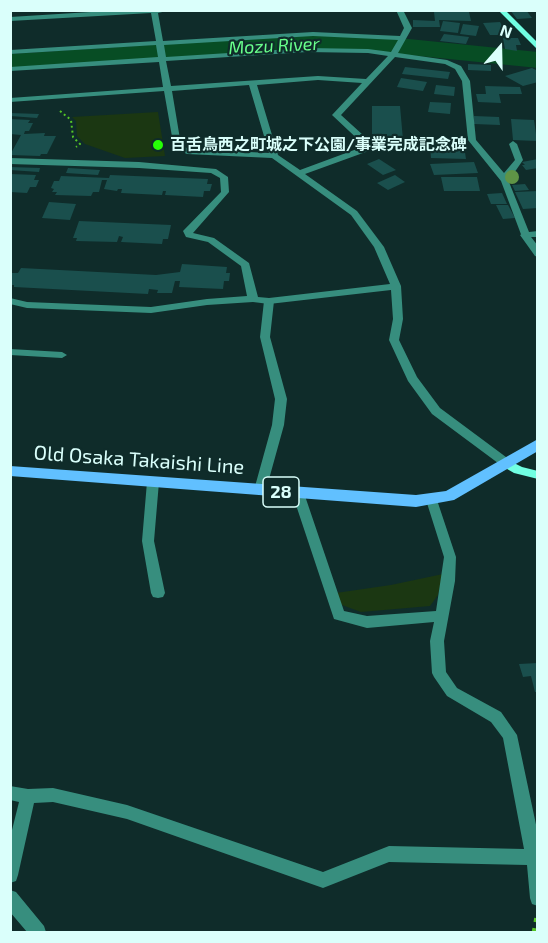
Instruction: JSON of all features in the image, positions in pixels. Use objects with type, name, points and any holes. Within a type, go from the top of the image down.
[{"type":"main road","points":[[501,10],[537,47]]},
{"type":"main road","name":"Old Osaka Takaishi Line","points":[[10,471],[416,501],[449,496],[537,444]]},
{"type":"main road","points":[[506,463],[518,470],[537,476]]},
{"type":"street","points":[[10,19],[38,14],[168,10]]},
{"type":"street","points":[[298,174],[371,147],[336,115],[395,53],[408,28],[399,10]]},
{"type":"street","points":[[154,11],[177,146],[187,151],[274,156],[354,213],[379,247],[396,286],[398,319],[394,340],[412,378],[436,411],[506,463]]},
{"type":"street","points":[[358,24],[362,35]]},
{"type":"street","points":[[10,69],[313,34],[402,39]]},
{"type":"street","points":[[10,52],[307,50],[395,53],[447,62],[462,73],[466,81],[472,140],[505,180],[525,235],[537,254]]},
{"type":"street","points":[[10,100],[318,78],[367,81]]},
{"type":"street","points":[[252,82],[274,156]]},
{"type":"street","points":[[501,176],[509,174],[519,160],[513,144]]},
{"type":"street","points":[[10,161],[140,165],[213,171],[224,177],[225,192],[190,227],[189,235],[211,240],[246,265],[253,299]]},
{"type":"street","points":[[525,235],[537,234]]},
{"type":"street","points":[[10,301],[27,305],[151,310],[253,299],[269,301],[396,286]]},
{"type":"street","points":[[260,490],[278,425],[280,399],[265,337],[269,301]]},
{"type":"street","points":[[10,352],[62,355]]},
{"type":"street","points":[[153,482],[148,541],[158,593]]},
{"type":"street","points":[[298,493],[339,615],[367,622],[441,616]]},
{"type":"street","points":[[432,500],[450,557],[437,641],[439,673],[452,692],[496,717],[510,735],[534,857],[537,898]]},
{"type":"street","points":[[10,793],[28,796],[53,795],[127,812],[323,880],[389,854],[534,857]]},
{"type":"street","points":[[10,875],[28,796]]},
{"type":"street","points":[[10,898],[38,933]]},
{"type":"path","points":[[35,98],[56,108],[71,120],[73,137],[80,144]]},
{"type":"path","points":[[534,933],[537,908]]},
{"type":"green space","points":[[158,112],[165,156],[125,158],[85,144],[77,136],[76,121],[72,117]]},
{"type":"green space","points":[[443,574],[438,595],[430,606],[361,612],[342,605],[336,593],[391,585]]},
{"type":"building","points":[[510,10],[526,10],[532,18],[517,19]]},
{"type":"building","points":[[434,12],[469,12],[471,21],[439,20],[440,27],[413,27],[413,20],[435,21]]},
{"type":"building","points":[[443,21],[460,23],[458,33],[440,31]]},
{"type":"building","points":[[500,22],[507,35],[490,35],[483,23]]},
{"type":"building","points":[[463,24],[479,26],[476,36],[460,34]]},
{"type":"building","points":[[444,34],[469,37],[466,44],[440,41]]},
{"type":"building","points":[[503,38],[518,38],[521,45],[516,45],[517,51],[505,49]]},
{"type":"building","points":[[468,64],[491,65],[491,71],[468,70]]},
{"type":"building","points":[[405,67],[450,72],[448,79],[402,74]]},
{"type":"building","points":[[532,68],[538,71],[538,82],[523,86],[505,76]]},
{"type":"building","points":[[401,78],[427,82],[423,91],[397,87]]},
{"type":"building","points":[[436,85],[455,87],[454,96],[434,94]]},
{"type":"building","points":[[485,86],[520,87],[522,94],[499,94],[501,103],[478,102],[476,94],[486,94]]},
{"type":"building","points":[[430,102],[451,103],[450,114],[428,112]]},
{"type":"building","points":[[372,106],[400,106],[403,140],[387,140],[387,134],[372,134]]},
{"type":"building","points":[[10,113],[39,114],[37,118],[10,116]]},
{"type":"building","points":[[474,116],[499,117],[500,125],[474,124]]},
{"type":"building","points":[[10,119],[30,120],[28,123],[33,123],[29,131],[25,131],[24,134],[45,133],[44,136],[56,136],[47,154],[40,156],[10,155],[21,135],[10,134]]},
{"type":"building","points":[[511,119],[534,120],[537,141],[513,140]]},
{"type":"building","points":[[430,145],[464,146],[466,159],[431,158]]},
{"type":"building","points":[[379,159],[396,170],[383,175],[367,164]]},
{"type":"building","points":[[538,159],[538,168],[526,170],[522,165],[525,165],[522,162]]},
{"type":"building","points":[[474,162],[478,173],[434,175],[430,164]]},
{"type":"building","points":[[10,167],[40,168],[39,172],[10,170]]},
{"type":"building","points":[[68,168],[100,170],[98,175],[66,173]]},
{"type":"building","points":[[10,174],[36,175],[34,180],[39,180],[36,187],[30,187],[27,193],[10,192]]},
{"type":"building","points":[[110,175],[208,179],[207,184],[212,184],[210,191],[204,191],[203,197],[165,195],[166,191],[163,191],[162,195],[121,193],[122,189],[117,191],[104,189],[107,180],[102,180],[99,192],[93,192],[91,196],[55,195],[57,192],[52,192],[54,181],[59,181],[61,176],[109,178]]},
{"type":"building","points":[[395,175],[405,182],[388,190],[377,183]]},
{"type":"building","points":[[441,177],[477,177],[480,191],[444,191]]},
{"type":"building","points":[[525,184],[529,190],[515,191],[512,185]]},
{"type":"building","points":[[538,191],[538,208],[523,209],[515,192]]},
{"type":"building","points":[[502,193],[507,204],[491,204],[487,194]]},
{"type":"building","points":[[49,202],[76,204],[70,220],[42,218]]},
{"type":"building","points":[[496,205],[508,205],[515,218],[503,219]]},
{"type":"building","points":[[79,221],[171,225],[168,239],[163,239],[162,244],[121,242],[123,237],[119,236],[117,242],[76,241],[77,238],[73,238]]},
{"type":"building","points":[[182,264],[227,267],[226,273],[230,273],[229,281],[224,281],[223,289],[179,287],[180,281],[175,281],[172,293],[157,293],[158,290],[149,289],[148,294],[10,285],[11,273],[18,273],[21,268],[156,275],[180,272]]},
{"type":"building","points":[[538,663],[538,692],[535,692],[531,676],[523,677],[519,664]]},
{"type":"waterway","name":"Mozu River","points":[[10,62],[325,42],[389,45],[538,60]]},
{"type":"place","name":"百舌鳥西之町城之下公園/事業完成記念碑","points":[[158,145]]}]
